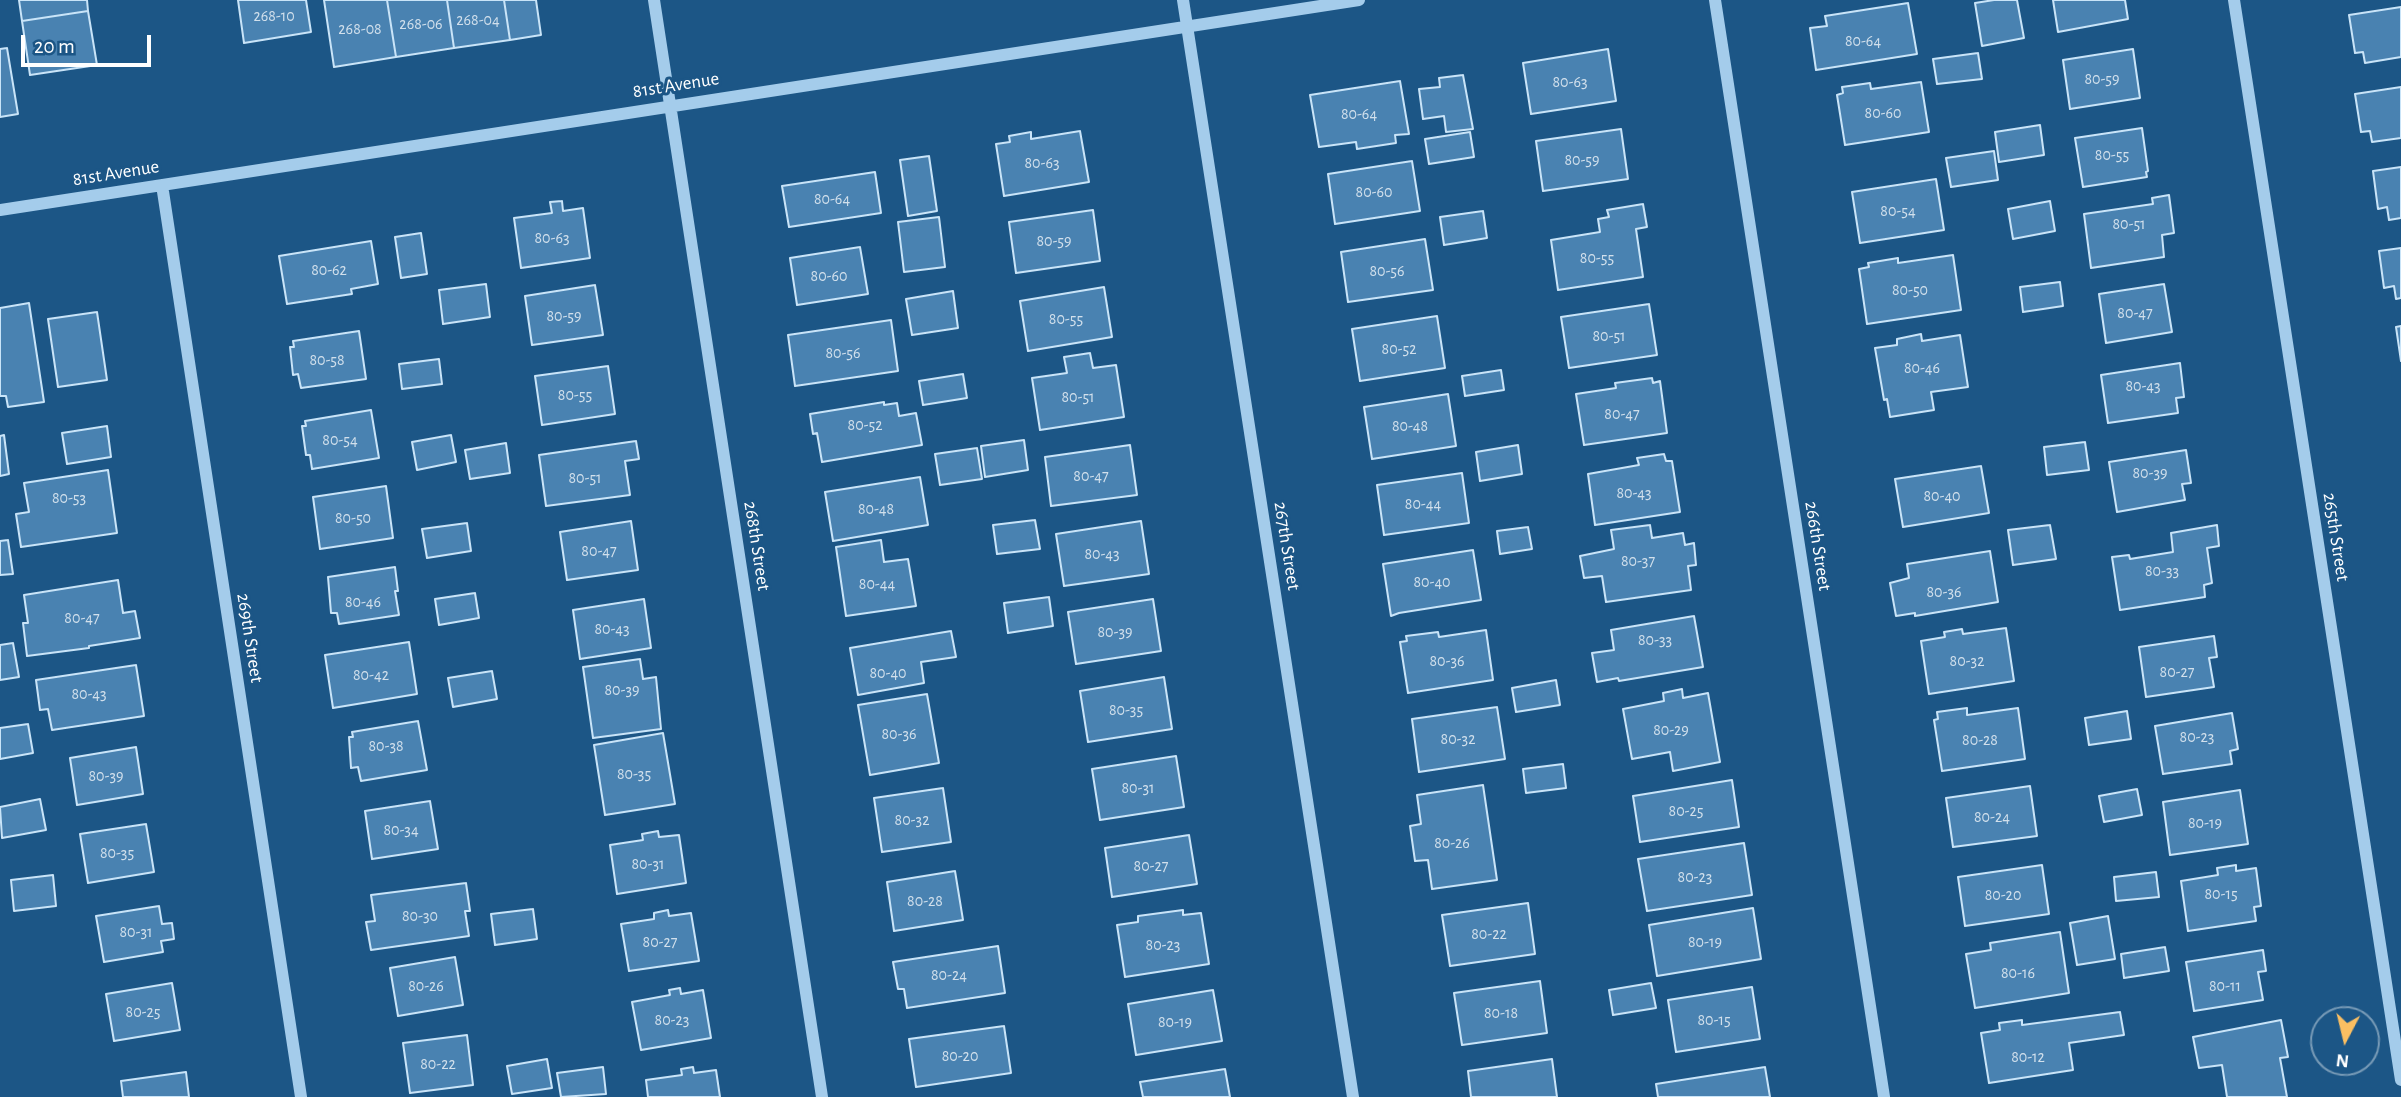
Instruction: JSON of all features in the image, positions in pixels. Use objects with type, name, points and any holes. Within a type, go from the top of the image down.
[{"type":"street","name":"268th Street","points":[[654,0],[822,1097]]},
{"type":"street","name":"267th Street","points":[[1183,0],[1353,1097]]},
{"type":"street","name":"81st Avenue","points":[[0,210],[1359,0]]},
{"type":"street","name":"266th Street","points":[[1714,0],[1884,1097]]},
{"type":"street","name":"265th Street","points":[[2234,0],[2401,1080]]},
{"type":"street","name":"269th Street","points":[[162,185],[301,1097]]},
{"type":"building","points":[[19,0],[87,0],[88,11],[22,21]]},
{"type":"building","points":[[238,0],[306,0],[311,32],[244,43]]},
{"type":"building","points":[[324,0],[387,0],[396,57],[334,67]]},
{"type":"building","points":[[387,0],[447,0],[454,48],[396,57]]},
{"type":"building","points":[[447,0],[504,0],[510,40],[454,48]]},
{"type":"building","points":[[504,0],[536,0],[541,35],[510,40]]},
{"type":"building","points":[[2017,0],[2024,38],[1982,46],[1975,3]]},
{"type":"building","points":[[2053,0],[2125,0],[2128,19],[2058,32]]},
{"type":"building","points":[[1908,3],[1917,54],[1816,70],[1810,28],[1827,26],[1825,16]]},
{"type":"building","points":[[2401,7],[2401,57],[2365,63],[2363,52],[2355,53],[2349,15]]},
{"type":"building","points":[[88,11],[97,65],[30,75],[22,21]]},
{"type":"building","points":[[7,48],[18,114],[0,117],[0,49]]},
{"type":"building","points":[[1608,49],[1616,101],[1531,114],[1523,63]]},
{"type":"building","points":[[2133,49],[2140,98],[2070,109],[2063,60]]},
{"type":"building","points":[[1978,53],[1982,79],[1937,84],[1933,59]]},
{"type":"building","points":[[1463,75],[1473,129],[1446,132],[1444,116],[1423,119],[1419,89],[1440,87],[1439,78]]},
{"type":"building","points":[[1400,81],[1409,134],[1395,135],[1396,143],[1357,149],[1356,142],[1319,147],[1310,95]]},
{"type":"building","points":[[1921,82],[1929,132],[1845,145],[1837,95],[1843,93],[1842,87],[1870,83],[1871,89]]},
{"type":"building","points":[[2401,87],[2401,138],[2372,142],[2370,131],[2361,132],[2355,94]]},
{"type":"building","points":[[2040,125],[2044,155],[1999,162],[1995,132]]},
{"type":"building","points":[[2142,128],[2147,177],[2083,187],[2075,138]]},
{"type":"building","points":[[1621,129],[1628,179],[1543,191],[1536,141]]},
{"type":"building","points":[[1080,131],[1089,182],[1004,196],[996,144],[1010,142],[1009,136],[1031,132],[1031,139]]},
{"type":"building","points":[[1470,132],[1474,157],[1429,164],[1425,139]]},
{"type":"building","points":[[1994,151],[1998,180],[1951,187],[1946,158]]},
{"type":"building","points":[[929,156],[937,211],[908,216],[900,160]]},
{"type":"building","points":[[1412,161],[1420,211],[1335,224],[1328,174]]},
{"type":"building","points":[[2401,167],[2401,218],[2389,220],[2387,207],[2378,209],[2373,171]]},
{"type":"building","points":[[875,172],[881,213],[789,227],[782,186]]},
{"type":"building","points":[[1936,179],[1944,230],[1860,243],[1852,192]]},
{"type":"building","points":[[2169,195],[2174,233],[2162,235],[2164,257],[2091,268],[2084,214],[2153,204],[2152,198]]},
{"type":"building","points":[[562,201],[563,211],[583,208],[590,258],[521,268],[514,218],[552,213],[550,202]]},
{"type":"building","points":[[2050,201],[2055,231],[2013,239],[2008,209]]},
{"type":"building","points":[[1643,204],[1647,227],[1636,229],[1643,277],[1558,290],[1551,240],[1600,232],[1598,219],[1609,217],[1607,210]]},
{"type":"building","points":[[1093,210],[1100,261],[1016,273],[1009,222]]},
{"type":"building","points":[[1483,211],[1487,238],[1444,245],[1440,217]]},
{"type":"building","points":[[939,217],[945,267],[904,272],[898,222]]},
{"type":"building","points":[[421,233],[427,274],[401,278],[395,237]]},
{"type":"building","points":[[1425,239],[1433,290],[1348,302],[1341,252]]},
{"type":"building","points":[[371,241],[378,284],[351,289],[352,294],[287,304],[279,256]]},
{"type":"building","points":[[860,247],[868,294],[797,305],[790,258]]},
{"type":"building","points":[[2401,248],[2401,298],[2396,299],[2394,286],[2384,288],[2379,251]]},
{"type":"building","points":[[1953,255],[1961,310],[1867,324],[1859,269],[1869,267],[1868,263],[1898,258],[1898,263]]},
{"type":"building","points":[[2060,282],[2063,306],[2023,312],[2020,287]]},
{"type":"building","points":[[486,284],[490,317],[443,324],[439,290]]},
{"type":"building","points":[[2164,284],[2172,332],[2106,343],[2099,294]]},
{"type":"building","points":[[595,285],[603,335],[532,345],[525,296]]},
{"type":"building","points":[[1104,287],[1112,337],[1028,351],[1020,301]]},
{"type":"building","points":[[953,291],[958,328],[912,335],[906,299]]},
{"type":"building","points":[[29,303],[44,402],[8,407],[6,396],[0,396],[0,308]]},
{"type":"building","points":[[1649,304],[1657,355],[1569,368],[1561,317]]},
{"type":"building","points":[[97,312],[107,380],[58,387],[48,319]]},
{"type":"building","points":[[1437,316],[1445,368],[1360,381],[1352,329]]},
{"type":"building","points":[[891,320],[898,371],[795,386],[788,335]]},
{"type":"building","points":[[2401,326],[2401,361],[2396,327]]},
{"type":"building","points":[[359,331],[366,379],[301,388],[298,374],[293,375],[290,347],[294,347],[293,341]]},
{"type":"building","points":[[1921,334],[1922,341],[1960,335],[1968,387],[1931,392],[1934,410],[1890,417],[1887,399],[1884,400],[1875,348],[1897,345],[1897,339]]},
{"type":"building","points":[[1090,353],[1093,368],[1116,365],[1124,417],[1040,430],[1032,378],[1067,373],[1064,357]]},
{"type":"building","points":[[439,359],[442,384],[402,389],[399,364]]},
{"type":"building","points":[[2180,363],[2184,397],[2176,398],[2178,413],[2108,423],[2101,375]]},
{"type":"building","points":[[608,366],[615,414],[542,425],[535,376]]},
{"type":"building","points":[[1501,370],[1504,390],[1465,396],[1462,376]]},
{"type":"building","points":[[963,374],[967,398],[923,405],[919,381]]},
{"type":"building","points":[[1652,378],[1653,383],[1660,381],[1667,433],[1584,445],[1576,394],[1616,388],[1615,383]]},
{"type":"building","points":[[1448,394],[1456,446],[1372,459],[1364,407]]},
{"type":"building","points":[[884,402],[884,405],[897,403],[899,416],[916,413],[922,445],[822,462],[817,433],[813,434],[810,414]]},
{"type":"building","points":[[371,410],[379,458],[312,469],[310,455],[306,455],[302,426],[306,426],[305,421]]},
{"type":"building","points":[[107,426],[111,457],[67,464],[62,433]]},
{"type":"building","points":[[4,435],[9,474],[0,476],[0,436]]},
{"type":"building","points":[[451,435],[456,462],[417,470],[412,442]]},
{"type":"building","points":[[1024,440],[1028,470],[985,477],[981,446]]},
{"type":"building","points":[[636,441],[639,459],[625,461],[630,495],[546,506],[539,455]]},
{"type":"building","points":[[2085,442],[2089,470],[2047,475],[2044,447]]},
{"type":"building","points":[[506,443],[510,473],[470,479],[465,450]]},
{"type":"building","points":[[1130,445],[1137,495],[1051,506],[1045,457]]},
{"type":"building","points":[[1518,445],[1522,474],[1480,481],[1476,452]]},
{"type":"building","points":[[977,448],[982,479],[940,485],[935,454]]},
{"type":"building","points":[[2186,450],[2191,483],[2182,484],[2185,500],[2117,512],[2109,462]]},
{"type":"building","points":[[1664,454],[1666,461],[1672,461],[1680,512],[1595,525],[1588,474],[1639,465],[1637,458]]},
{"type":"building","points":[[1981,466],[1989,513],[1903,527],[1895,479]]},
{"type":"building","points":[[108,470],[117,533],[21,547],[16,514],[29,512],[24,483]]},
{"type":"building","points":[[1462,473],[1469,523],[1384,535],[1377,485]]},
{"type":"building","points":[[920,477],[928,525],[833,541],[825,492]]},
{"type":"building","points":[[386,486],[393,538],[320,549],[313,497]]},
{"type":"building","points":[[1035,520],[1040,549],[997,554],[993,525]]},
{"type":"building","points":[[631,521],[638,570],[567,580],[560,532]]},
{"type":"building","points":[[1141,521],[1149,574],[1064,586],[1056,534]]},
{"type":"building","points":[[467,523],[471,551],[427,558],[422,529]]},
{"type":"building","points":[[1650,525],[1652,538],[1683,533],[1685,545],[1694,543],[1696,565],[1688,566],[1691,590],[1606,602],[1602,576],[1584,578],[1580,556],[1614,549],[1611,530]]},
{"type":"building","points":[[2050,525],[2056,559],[2013,565],[2008,530]]},
{"type":"building","points":[[2217,525],[2219,546],[2207,548],[2212,583],[2204,585],[2205,597],[2120,610],[2112,557],[2129,555],[2130,559],[2173,552],[2171,533]]},
{"type":"building","points":[[1528,527],[1532,549],[1500,554],[1497,531]]},
{"type":"building","points":[[8,540],[13,574],[0,575],[0,541]]},
{"type":"building","points":[[881,540],[884,562],[908,559],[916,606],[846,616],[836,547]]},
{"type":"building","points":[[1473,550],[1481,600],[1391,616],[1383,564]]},
{"type":"building","points":[[1990,551],[1998,602],[1915,616],[1915,613],[1896,616],[1890,583],[1909,578],[1907,564]]},
{"type":"building","points":[[395,567],[399,615],[339,624],[337,613],[331,613],[328,577]]},
{"type":"building","points":[[118,580],[123,613],[135,611],[140,638],[27,656],[23,623],[28,623],[24,595]]},
{"type":"building","points":[[475,593],[479,618],[439,625],[435,599]]},
{"type":"building","points":[[1049,597],[1053,626],[1008,633],[1004,603]]},
{"type":"building","points":[[644,599],[651,648],[580,659],[573,610]]},
{"type":"building","points":[[1153,599],[1161,651],[1076,664],[1068,612]]},
{"type":"building","points":[[1694,616],[1703,667],[1597,682],[1592,653],[1614,650],[1611,630]]},
{"type":"building","points":[[2006,628],[2014,681],[1929,694],[1921,641],[1945,637],[1944,632],[1962,629],[1963,634]]},
{"type":"building","points":[[1486,630],[1493,680],[1408,693],[1400,642],[1407,641],[1406,636],[1438,632],[1439,637]]},
{"type":"building","points":[[951,631],[956,657],[921,662],[924,683],[858,695],[850,648]]},
{"type":"building","points":[[2214,636],[2217,657],[2209,658],[2214,687],[2146,697],[2139,647]]},
{"type":"building","points":[[409,642],[417,694],[333,708],[325,655]]},
{"type":"building","points":[[13,643],[19,677],[0,680],[0,645]]},
{"type":"building","points":[[640,659],[643,679],[656,677],[661,729],[593,738],[583,667]]},
{"type":"building","points":[[136,665],[144,716],[52,730],[48,709],[40,710],[36,680]]},
{"type":"building","points":[[492,671],[497,699],[453,707],[448,678]]},
{"type":"building","points":[[1164,677],[1172,729],[1088,742],[1080,691]]},
{"type":"building","points":[[1556,680],[1560,705],[1516,712],[1512,688]]},
{"type":"building","points":[[1682,689],[1683,698],[1708,693],[1720,762],[1673,771],[1670,752],[1632,759],[1623,709],[1664,701],[1663,693]]},
{"type":"building","points":[[927,694],[939,763],[870,775],[858,705]]},
{"type":"building","points":[[1497,707],[1505,759],[1419,772],[1412,719]]},
{"type":"building","points":[[1967,708],[1967,715],[2018,708],[2025,759],[1942,771],[1934,720],[1938,719],[1937,712]]},
{"type":"building","points":[[2127,711],[2131,739],[2089,745],[2085,718]]},
{"type":"building","points":[[2232,713],[2238,749],[2230,751],[2232,764],[2163,774],[2155,726]]},
{"type":"building","points":[[418,721],[427,770],[361,781],[358,767],[351,768],[349,737],[353,737],[352,732]]},
{"type":"building","points":[[28,724],[33,753],[0,759],[0,728]]},
{"type":"building","points":[[663,733],[675,804],[605,815],[594,745]]},
{"type":"building","points":[[136,747],[143,794],[77,805],[70,758]]},
{"type":"building","points":[[1176,756],[1184,807],[1100,820],[1092,769]]},
{"type":"building","points":[[1563,764],[1566,788],[1526,793],[1523,769]]},
{"type":"building","points":[[1732,780],[1739,827],[1640,842],[1633,796]]},
{"type":"building","points":[[1483,785],[1497,880],[1432,889],[1428,860],[1415,861],[1410,826],[1421,824],[1417,795]]},
{"type":"building","points":[[2030,786],[2037,836],[1953,847],[1946,798]]},
{"type":"building","points":[[943,788],[951,842],[882,852],[874,798]]},
{"type":"building","points":[[2137,789],[2142,815],[2104,822],[2099,796]]},
{"type":"building","points":[[2240,790],[2248,844],[2170,855],[2163,802]]},
{"type":"building","points":[[40,799],[46,830],[2,838],[0,807]]},
{"type":"building","points":[[430,801],[438,849],[372,859],[365,811]]},
{"type":"building","points":[[146,824],[154,872],[88,883],[80,834]]},
{"type":"building","points":[[658,831],[659,837],[679,835],[686,883],[617,894],[610,845],[643,840],[642,834]]},
{"type":"building","points":[[1189,835],[1197,884],[1112,897],[1105,848]]},
{"type":"building","points":[[1744,843],[1752,895],[1647,911],[1638,859]]},
{"type":"building","points":[[2042,865],[2049,914],[1965,926],[1958,877]]},
{"type":"building","points":[[2236,865],[2236,871],[2256,868],[2261,906],[2254,907],[2256,921],[2188,931],[2181,881],[2218,875],[2217,868]]},
{"type":"building","points":[[955,871],[963,920],[894,931],[887,882]]},
{"type":"building","points":[[2156,872],[2159,897],[2116,901],[2114,877]]},
{"type":"building","points":[[53,875],[56,906],[14,911],[11,880]]},
{"type":"building","points":[[466,883],[470,911],[465,911],[469,936],[371,950],[366,922],[375,921],[371,895]]},
{"type":"building","points":[[1528,903],[1535,954],[1450,966],[1442,915]]},
{"type":"building","points":[[159,906],[162,924],[172,923],[174,939],[161,941],[163,952],[104,962],[96,916]]},
{"type":"building","points":[[1753,908],[1761,959],[1657,976],[1649,925]]},
{"type":"building","points":[[533,909],[537,939],[495,945],[491,914]]},
{"type":"building","points":[[668,910],[669,916],[691,913],[699,961],[629,971],[621,924],[654,919],[654,913]]},
{"type":"building","points":[[1183,910],[1183,915],[1201,913],[1209,964],[1125,977],[1117,925],[1138,922],[1138,916]]},
{"type":"building","points":[[2108,916],[2115,959],[2077,965],[2070,923]]},
{"type":"building","points":[[2060,932],[2069,993],[1975,1008],[1966,954],[1991,950],[1990,943]]},
{"type":"building","points":[[998,946],[1005,993],[907,1008],[904,989],[898,989],[893,962]]},
{"type":"building","points":[[2165,947],[2169,971],[2124,978],[2121,954]]},
{"type":"building","points":[[2263,950],[2266,971],[2258,972],[2263,1000],[2194,1011],[2186,962]]},
{"type":"building","points":[[455,957],[463,1005],[398,1016],[390,968]]},
{"type":"building","points":[[1540,981],[1547,1033],[1462,1045],[1454,993]]},
{"type":"building","points":[[172,983],[180,1030],[114,1041],[106,994]]},
{"type":"building","points":[[1651,983],[1656,1008],[1613,1015],[1609,990]]},
{"type":"building","points":[[1752,987],[1760,1039],[1676,1052],[1668,1000]]},
{"type":"building","points":[[680,988],[681,994],[703,990],[711,1038],[641,1050],[632,1002],[670,995],[669,990]]},
{"type":"building","points":[[1213,990],[1222,1041],[1136,1055],[1128,1004]]},
{"type":"building","points":[[2120,1012],[2124,1035],[2069,1043],[2073,1070],[1989,1083],[1981,1033],[2000,1030],[1999,1023],[2022,1020],[2022,1025]]},
{"type":"building","points":[[2281,1020],[2288,1057],[2280,1058],[2287,1097],[2227,1097],[2222,1065],[2199,1068],[2193,1037]]},
{"type":"building","points":[[1004,1026],[1011,1073],[916,1087],[909,1039]]},
{"type":"building","points":[[467,1035],[473,1085],[410,1093],[403,1043]]},
{"type":"building","points":[[547,1059],[552,1088],[512,1094],[507,1066]]},
{"type":"building","points":[[1552,1059],[1557,1097],[1471,1097],[1468,1071]]},
{"type":"building","points":[[603,1067],[606,1094],[561,1097],[557,1073]]},
{"type":"building","points":[[693,1067],[694,1073],[716,1070],[720,1097],[648,1097],[646,1080],[682,1075],[681,1069]]},
{"type":"building","points":[[1765,1067],[1770,1097],[1658,1097],[1656,1084]]},
{"type":"building","points":[[1225,1069],[1230,1097],[1143,1097],[1140,1082]]},
{"type":"building","points":[[186,1072],[189,1097],[123,1097],[121,1081]]}]
